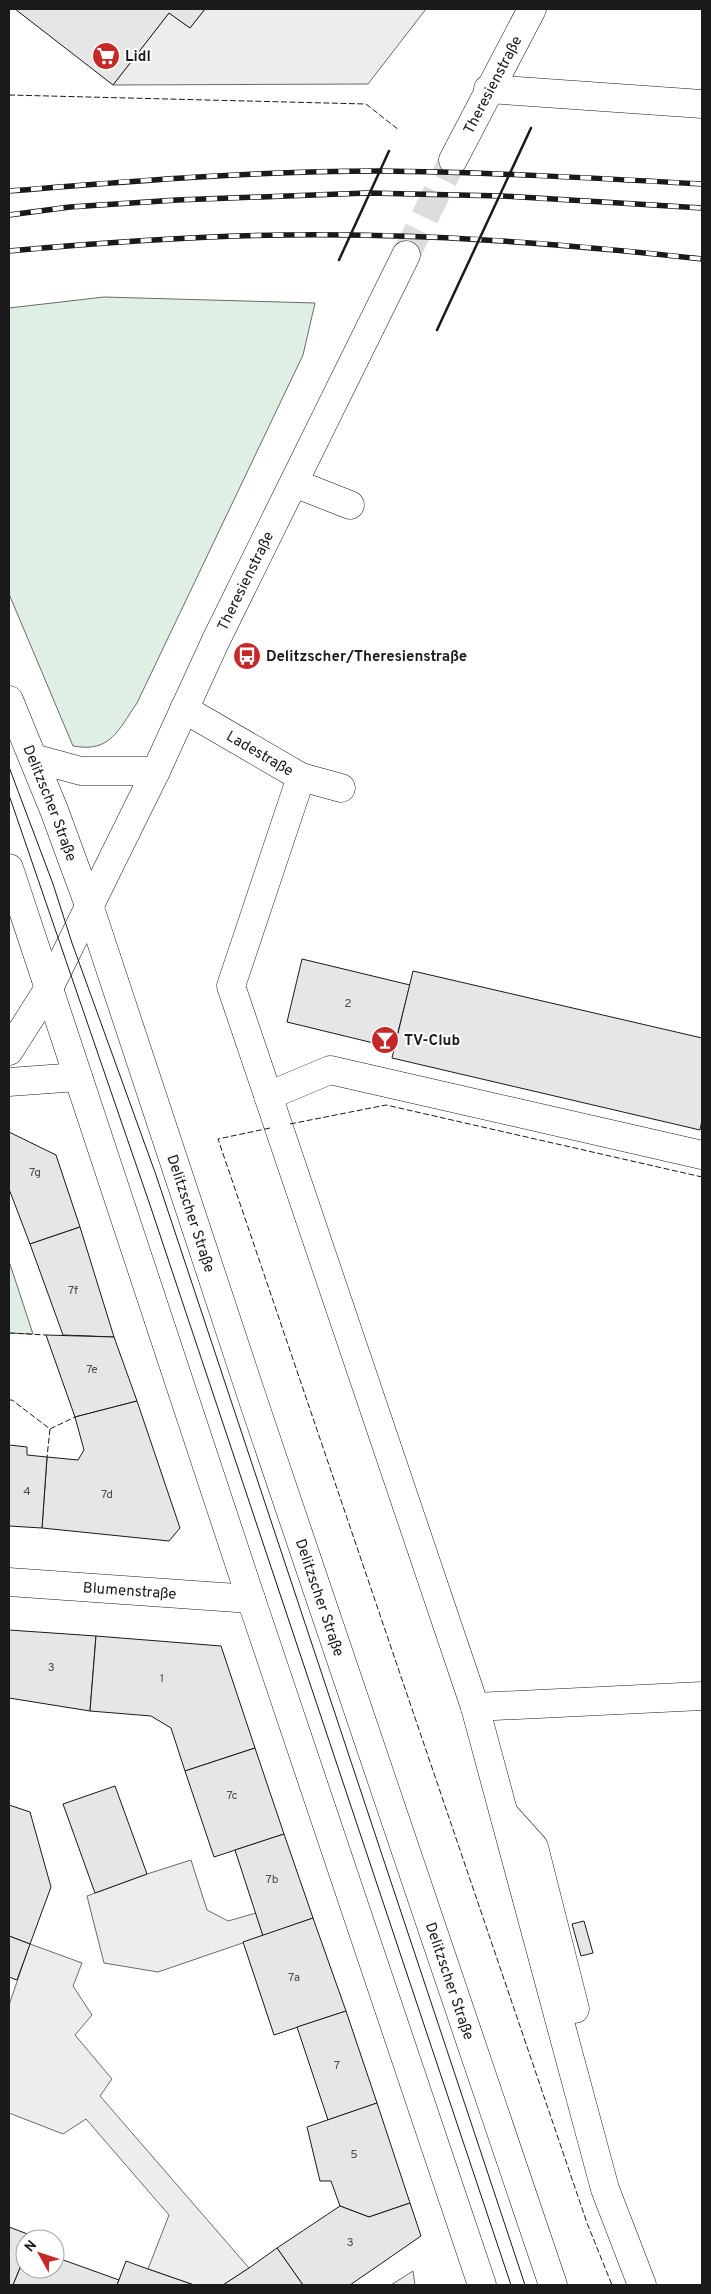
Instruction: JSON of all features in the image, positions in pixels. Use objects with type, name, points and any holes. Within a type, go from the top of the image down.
[{"type":"main road","name":"Theresienstraße","points":[[453,160],[488,89],[532,9]]},
{"type":"main road","points":[[488,89],[702,104]]},
{"type":"main road","name":"Theresienstraße","points":[[90,908],[184,709],[406,255]]},
{"type":"main road","points":[[294,483],[350,506]]},
{"type":"main road","name":"Delitzscher Straße","points":[[9,700],[90,908],[260,1422],[553,2285]]},
{"type":"main road","name":"Ladestraße","points":[[184,709],[301,777],[341,788]]},
{"type":"main road","points":[[33,758],[81,772],[156,770]]},
{"type":"main road","points":[[301,777],[231,986],[475,1707],[605,2189],[642,2285]]},
{"type":"main road","points":[[9,868],[251,1598],[482,2285]]},
{"type":"main road","points":[[9,1051],[50,988],[90,908]]},
{"type":"main road","points":[[268,1096],[330,1070],[702,1155]]},
{"type":"main road","points":[[9,1082],[78,1078]]},
{"type":"main road","name":"Blumenstraße","points":[[9,1582],[251,1598]]},
{"type":"main road","points":[[475,1707],[702,1696]]},
{"type":"green space","points":[[104,297],[315,303],[303,355],[137,703],[112,737],[105,743],[86,747],[73,746],[9,594],[9,308]]},
{"type":"green space","points":[[9,1261],[33,1334],[9,1333]]},
{"type":"shaded area","points":[[205,9],[426,9],[368,84],[113,85],[169,13],[190,28]]},
{"type":"shaded area","points":[[191,1860],[207,1910],[228,1921],[256,1913],[263,1936],[158,1972],[104,1963],[87,1896]]},
{"type":"shaded area","points":[[30,1944],[82,1963],[73,1986],[92,2015],[75,2035],[112,2079],[100,2096],[249,2268],[223,2285],[194,2285],[148,2269],[169,2215],[86,2119],[63,2134],[9,2113],[9,2005]]},
{"type":"shaded area","points":[[413,2271],[415,2285],[391,2285]]},
{"type":"building","name":"Lidl","points":[[15,9],[205,9],[190,28],[169,13],[113,85]]},
{"type":"building","points":[[302,959],[410,985],[394,1048],[287,1022]]},
{"type":"building","points":[[413,971],[702,1038],[702,1120],[700,1130],[392,1058]]},
{"type":"building","points":[[9,1132],[56,1155],[80,1227],[30,1244],[9,1189]]},
{"type":"building","points":[[80,1227],[114,1337],[63,1335],[30,1244]]},
{"type":"building","points":[[46,1335],[114,1337],[137,1401],[75,1417]]},
{"type":"building","points":[[137,1401],[180,1528],[169,1541],[42,1528],[47,1457],[78,1460],[84,1450],[75,1417]]},
{"type":"building","points":[[9,1445],[27,1447],[27,1455],[47,1457],[42,1528],[9,1526]]},
{"type":"building","points":[[9,1630],[96,1636],[90,1711],[9,1698]]},
{"type":"building","points":[[96,1636],[221,1646],[255,1748],[185,1771],[171,1728],[151,1716],[90,1711]]},
{"type":"building","points":[[255,1748],[284,1834],[214,1857],[185,1771]]},
{"type":"building","points":[[115,1786],[147,1874],[95,1893],[63,1804]]},
{"type":"building","points":[[9,1805],[30,1812],[51,1887],[30,1944],[9,1936]]},
{"type":"building","points":[[284,1834],[313,1918],[263,1936],[235,1850]]},
{"type":"building","points":[[313,1918],[346,2011],[274,2035],[243,1942]]},
{"type":"building","points":[[584,1921],[593,1953],[581,1956],[572,1924]]},
{"type":"building","points":[[9,1936],[30,1944],[17,1980],[9,1977]]},
{"type":"building","points":[[346,2011],[377,2103],[328,2120],[297,2027]]},
{"type":"building","points":[[377,2103],[410,2203],[369,2217],[340,2206],[331,2181],[320,2181],[307,2127]]},
{"type":"building","points":[[410,2203],[421,2236],[350,2285],[303,2285],[277,2248],[340,2206],[369,2217]]},
{"type":"building","points":[[9,2227],[15,2229],[15,2279],[13,2285],[9,2285]]},
{"type":"building","points":[[277,2248],[303,2285],[223,2285],[249,2268]]},
{"type":"building","points":[[65,2261],[119,2280],[117,2285],[13,2285],[15,2279],[65,2279]]},
{"type":"building","points":[[126,2261],[148,2269],[194,2285],[117,2285]]},
{"type":"tunnel","points":[[406,255],[453,160]]},
{"type":"tram line","points":[[9,767],[53,884],[72,943],[156,1175],[525,2285]]},
{"type":"tram line","points":[[9,795],[151,1208],[511,2285]]},
{"type":"railway","points":[[9,191],[193,177],[332,171],[500,174],[702,184]]},
{"type":"railway","points":[[9,215],[70,207],[177,200],[367,193],[503,196],[702,208]]},
{"type":"railway","points":[[9,251],[178,238],[348,235],[437,237],[526,243],[702,259]]},
{"type":"fence","points":[[9,95],[366,104],[399,130]]},
{"type":"fence","points":[[290,1124],[386,1105],[702,1177]]},
{"type":"fence","points":[[270,1128],[218,1139],[587,2223],[612,2285]]},
{"type":"fence","points":[[9,1333],[46,1335]]},
{"type":"fence","points":[[9,1400],[12,1400],[50,1429],[47,1457]]},
{"type":"fence","points":[[50,1429],[75,1417]]},
{"type":"wall","points":[[437,330],[531,128]]},
{"type":"wall","points":[[339,260],[389,151]]},
{"type":"place","name":"Lidl","points":[[106,56]]},
{"type":"place","name":"Delitzscher/Theresienstraße","points":[[247,656]]},
{"type":"place","name":"TV-Club","points":[[385,1040]]}]
